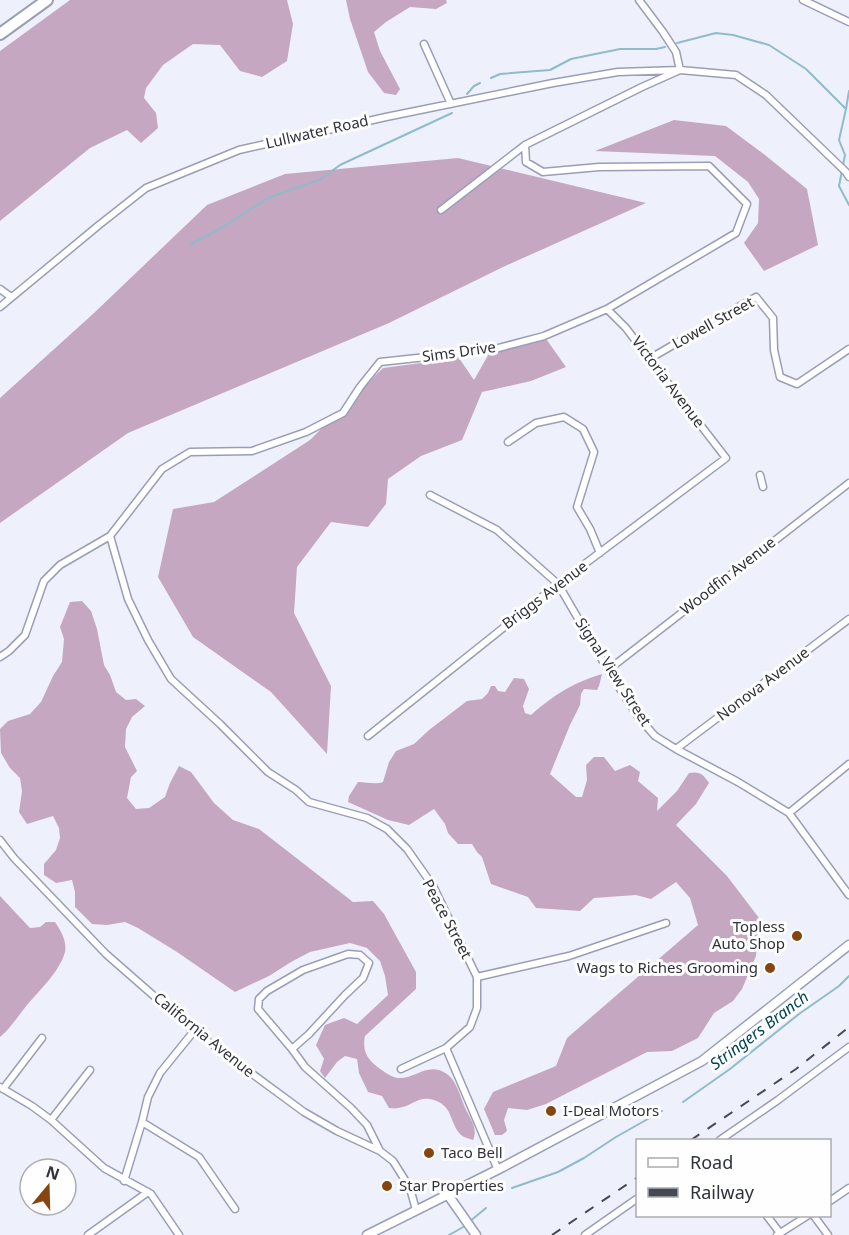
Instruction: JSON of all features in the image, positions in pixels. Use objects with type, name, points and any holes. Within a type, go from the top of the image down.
[{"type":"highway","points":[[0,34],[46,0]]},
{"type":"main road","points":[[367,1235],[498,1170],[702,1061],[849,945]]},
{"type":"main road","points":[[448,1195],[476,1235]]},
{"type":"street","points":[[639,0],[676,52],[680,70]]},
{"type":"street","points":[[803,0],[849,22]]},
{"type":"street","points":[[424,44],[451,104]]},
{"type":"street","points":[[441,210],[525,145],[680,70],[736,75],[766,95],[848,171]]},
{"type":"street","name":"Lullwater Road","points":[[0,307],[147,188],[239,150],[553,83],[618,72],[680,70]]},
{"type":"street","name":"Sims Drive","points":[[0,657],[25,635],[44,581],[60,565],[110,536],[162,469],[190,452],[252,451],[306,432],[343,413],[380,362],[491,350],[544,336],[607,309],[736,233],[747,204],[709,166],[599,167],[543,172],[526,162],[525,145]]},
{"type":"street","points":[[0,289],[11,297]]},
{"type":"street","name":"Lowell Street","points":[[649,359],[756,297],[773,318],[774,350],[780,377],[797,384],[849,348]]},
{"type":"street","name":"Victoria Avenue","points":[[607,309],[627,328],[726,458]]},
{"type":"street","points":[[508,441],[536,423],[564,417],[583,429],[594,452],[577,507],[600,553]]},
{"type":"street","name":"Briggs Avenue","points":[[368,736],[558,584],[726,458]]},
{"type":"street","points":[[760,475],[763,487]]},
{"type":"street","name":"Woodfin Avenue","points":[[608,670],[849,483]]},
{"type":"street","name":"Signal View Street","points":[[430,495],[497,530],[558,584],[608,670],[639,718],[655,736],[789,813],[849,895]]},
{"type":"street","name":"Peace Street","points":[[110,536],[128,599],[171,680],[268,772],[296,790],[309,802],[367,818],[387,829],[407,849],[433,886],[477,976],[477,1008],[470,1027],[446,1048],[401,1069]]},
{"type":"street","name":"Nonova Avenue","points":[[676,749],[849,620]]},
{"type":"street","points":[[789,813],[849,764]]},
{"type":"street","name":"California Avenue","points":[[0,840],[14,858],[106,954],[194,1031],[304,1112],[337,1131],[380,1151],[393,1161],[410,1188],[416,1210]]},
{"type":"street","points":[[477,976],[569,956],[666,923]]},
{"type":"street","points":[[292,1049],[363,978],[369,963],[360,955],[348,954],[303,969],[267,991],[259,999],[258,1009],[304,1067],[367,1125],[380,1151]]},
{"type":"street","points":[[124,1180],[148,1096],[160,1073],[194,1031]]},
{"type":"street","points":[[42,1038],[1,1088],[51,1120],[104,1168],[151,1194],[179,1235]]},
{"type":"street","points":[[721,1139],[778,1101],[849,1047]]},
{"type":"street","points":[[446,1048],[498,1170]]},
{"type":"street","points":[[51,1120],[90,1070]]},
{"type":"street","points":[[142,1122],[199,1157],[235,1209]]},
{"type":"street","points":[[831,1200],[849,1188]]},
{"type":"street","points":[[88,1235],[148,1192]]},
{"type":"street","points":[[585,1235],[636,1199]]},
{"type":"street","points":[[769,1217],[779,1234],[804,1217]]},
{"type":"street","points":[[815,1217],[828,1235]]},
{"type":"shaded area","points":[[70,0],[287,0],[293,24],[287,61],[262,77],[240,71],[220,45],[193,44],[163,65],[146,88],[144,98],[156,113],[158,128],[141,143],[127,130],[90,148],[0,221],[0,51]]},
{"type":"shaded area","points":[[346,0],[446,0],[447,3],[436,9],[410,7],[374,32],[380,51],[400,89],[396,95],[384,93],[368,72]]},
{"type":"shaded area","points":[[674,120],[726,126],[807,189],[818,245],[764,271],[744,243],[758,223],[759,199],[748,182],[715,156],[595,151]]},
{"type":"shaded area","points":[[458,158],[646,203],[503,267],[389,323],[128,433],[0,523],[0,398],[94,313],[207,205],[285,174]]},
{"type":"shaded area","points":[[544,336],[566,367],[531,381],[482,392],[462,440],[421,456],[388,479],[386,504],[368,527],[331,522],[297,567],[294,613],[331,686],[327,754],[271,692],[193,637],[158,577],[173,509],[214,502],[310,440],[383,368],[459,358],[474,380],[491,350]]},
{"type":"shaded area","points":[[82,601],[91,611],[104,665],[116,692],[126,700],[136,699],[145,706],[132,717],[126,729],[125,747],[137,771],[131,777],[127,798],[136,809],[149,808],[165,797],[179,766],[191,772],[214,803],[233,820],[259,829],[353,902],[373,901],[384,914],[416,972],[416,989],[365,1036],[364,1048],[368,1058],[395,1078],[404,1078],[434,1069],[447,1074],[456,1086],[473,1124],[475,1132],[473,1140],[459,1133],[448,1111],[438,1102],[425,1099],[402,1107],[389,1108],[382,1096],[368,1092],[359,1073],[357,1059],[345,1056],[337,1062],[325,1078],[320,1071],[324,1059],[316,1045],[325,1025],[344,1018],[357,1024],[388,995],[380,961],[367,948],[350,943],[310,952],[269,976],[235,992],[138,928],[125,922],[107,925],[92,924],[75,907],[72,880],[56,883],[44,875],[44,864],[56,850],[60,838],[59,828],[53,816],[27,824],[19,812],[22,791],[20,778],[10,768],[1,753],[0,729],[8,721],[30,714],[41,702],[62,662],[64,639],[60,627],[70,602]]},
{"type":"shaded area","points":[[602,674],[597,690],[584,689],[581,694],[580,705],[550,774],[576,797],[582,797],[587,780],[586,765],[594,757],[604,757],[615,771],[630,765],[640,772],[638,781],[658,798],[657,811],[677,791],[689,773],[696,772],[703,775],[709,783],[696,804],[676,825],[727,876],[759,918],[756,956],[742,989],[733,1001],[714,1013],[698,1038],[672,1051],[647,1052],[546,1104],[527,1110],[508,1108],[504,1120],[507,1131],[502,1135],[495,1135],[484,1109],[493,1092],[556,1066],[567,1038],[698,925],[690,898],[676,882],[651,899],[636,895],[594,898],[580,911],[536,908],[528,897],[491,884],[482,857],[472,844],[458,844],[448,833],[445,824],[434,809],[409,825],[388,820],[348,802],[349,796],[358,782],[383,782],[389,762],[396,751],[414,744],[467,701],[482,699],[491,686],[495,686],[498,691],[505,692],[514,678],[524,679],[529,689],[523,706],[525,713],[531,715],[564,690]]},
{"type":"shaded area","points":[[0,896],[30,928],[40,927],[46,922],[55,922],[63,936],[65,952],[54,973],[0,1037]]},
{"type":"waterway","points":[[677,43],[716,33],[733,35],[769,45],[806,69],[846,109]]},
{"type":"waterway","points":[[491,78],[500,74],[550,70],[571,59],[620,49],[665,47]]},
{"type":"waterway","points":[[467,94],[480,83]]},
{"type":"waterway","points":[[849,91],[839,140],[845,155],[839,186],[849,205]]},
{"type":"waterway","points":[[191,244],[223,227],[268,198],[321,179],[340,165],[452,113]]},
{"type":"waterway","name":"Stringers Branch","points":[[683,1102],[730,1069],[849,976]]},
{"type":"waterway","name":"Stringers Branch","points":[[512,1188],[558,1172],[662,1111]]},
{"type":"waterway","name":"Stringers Branch","points":[[469,1222],[486,1208]]},
{"type":"waterway","name":"Stringers Branch","points":[[449,1235],[465,1226]]},
{"type":"railway","points":[[692,1139],[796,1069],[849,1027]]},
{"type":"railway","points":[[552,1235],[636,1178]]},
{"type":"place","name":"Topless Auto Shop","points":[[797,936]]},
{"type":"place","name":"Wags to Riches Grooming","points":[[770,968]]},
{"type":"place","name":"I-Deal Motors","points":[[551,1111]]},
{"type":"place","name":"Taco Bell","points":[[429,1153]]},
{"type":"place","name":"Star Properties","points":[[387,1186]]}]
